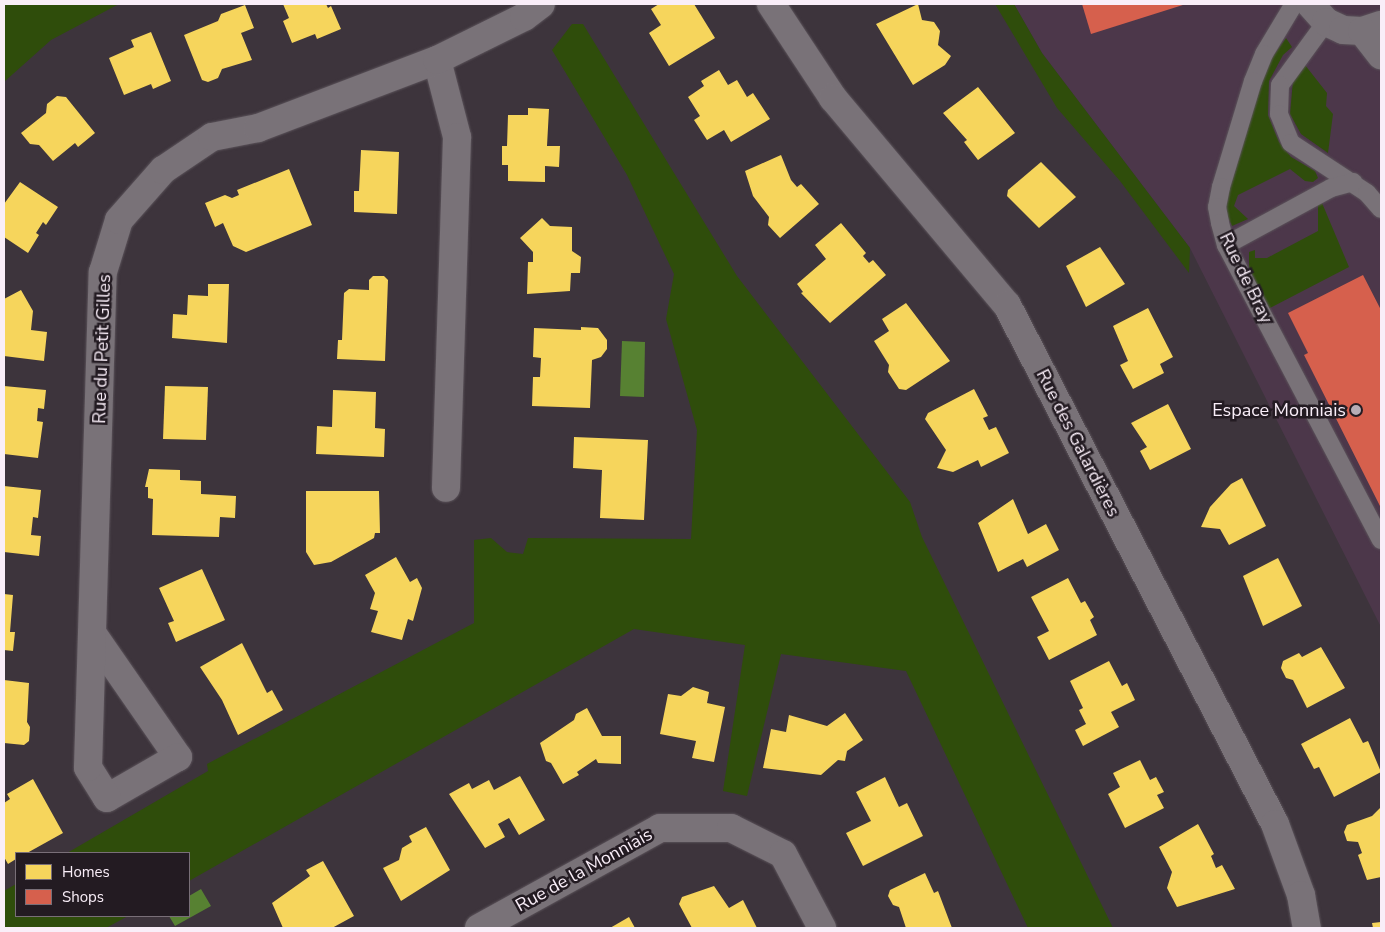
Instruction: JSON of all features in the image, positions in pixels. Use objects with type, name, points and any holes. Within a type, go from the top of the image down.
[{"type":"street","name":"Rue du Petit Gilles","points":[[92,633],[178,756],[107,798],[88,767],[92,633],[103,272],[119,220],[163,170],[212,137],[258,128],[436,60],[524,17],[540,4]]},
{"type":"street","name":"Rue des Galardières","points":[[771,4],[832,98],[1007,305],[1275,824],[1301,895],[1307,928]]},
{"type":"street","points":[[1318,13],[1343,30],[1372,28],[1381,55]]},
{"type":"street","points":[[436,60],[457,137],[446,488]]},
{"type":"street","name":"Rue de la Monniais","points":[[479,928],[660,828],[731,828],[783,854],[822,928]]},
{"type":"lane","name":"Rue de Bray","points":[[1294,4],[1264,54],[1253,81],[1223,178],[1217,207],[1226,245],[1381,540]]},
{"type":"lane","points":[[1318,13],[1280,85],[1279,114],[1291,143],[1353,182],[1381,209]]},
{"type":"lane","points":[[1226,245],[1331,188],[1353,182]]},
{"type":"shaded area","points":[[4,4],[119,4],[51,40],[4,82]]},
{"type":"shaded area","points":[[995,4],[1014,4],[1042,53],[1190,248],[1189,273],[1120,181],[1057,108]]},
{"type":"shaded area","points":[[1014,4],[1381,4],[1381,627],[1190,248],[1042,53]]},
{"type":"shaded area","points":[[572,24],[583,24],[737,276],[910,502],[922,537],[1113,928],[1028,928],[906,671],[781,654],[747,796],[723,791],[745,645],[634,629],[190,880],[190,852],[69,852],[208,771],[207,764],[474,623],[474,540],[491,538],[507,552],[523,554],[528,538],[691,539],[697,430],[666,319],[674,274],[627,175],[552,50]]},
{"type":"shaded area","points":[[1286,38],[1292,47],[1283,55],[1269,81],[1268,115],[1279,142],[1291,157],[1315,171],[1318,178],[1313,182],[1305,181],[1290,169],[1238,195],[1234,206],[1248,219],[1232,226],[1225,211],[1226,187],[1268,63]]},
{"type":"shaded area","points":[[1305,65],[1327,93],[1326,106],[1333,114],[1328,153],[1301,134],[1290,114],[1293,80]]},
{"type":"shaded area","points":[[1322,203],[1349,267],[1268,309],[1249,273],[1249,252],[1255,250],[1255,258],[1267,258],[1318,231],[1318,205]]},
{"type":"shaded area","points":[[622,341],[645,342],[644,397],[620,396]]},
{"type":"shaded area","points":[[15,885],[15,917],[126,917],[106,928],[4,928],[4,891]]},
{"type":"shaded area","points":[[201,889],[211,906],[175,926],[170,917],[190,917],[190,895]]},
{"type":"building: Homes","points":[[283,4],[326,4],[328,8],[331,6],[341,29],[317,39],[315,34],[292,43],[283,21],[289,18]]},
{"type":"building: Homes","points":[[659,4],[694,4],[715,38],[669,66],[649,33],[661,25],[651,9]]},
{"type":"building: Homes","points":[[918,4],[922,20],[934,22],[940,31],[938,45],[951,56],[945,65],[913,85],[876,24]]},
{"type":"building: Homes","points":[[245,5],[254,28],[241,33],[252,60],[222,69],[218,78],[208,82],[202,80],[184,35],[218,21],[221,14]]},
{"type":"building: Homes","points":[[151,32],[171,81],[153,89],[151,84],[124,95],[109,58],[134,47],[131,40]]},
{"type":"building: Homes","points":[[719,70],[728,85],[737,80],[747,97],[753,93],[770,119],[731,142],[724,130],[707,140],[694,120],[700,116],[688,97],[704,86],[701,81]]},
{"type":"building: Homes","points":[[978,87],[1015,133],[978,160],[964,142],[967,140],[943,113]]},
{"type":"building: Homes","points":[[57,96],[66,97],[95,133],[78,147],[75,143],[53,161],[39,145],[30,144],[21,133],[46,113],[47,104]]},
{"type":"building: Homes","points":[[528,108],[549,109],[547,146],[560,146],[559,167],[545,166],[545,182],[508,181],[508,165],[502,165],[502,146],[507,146],[508,115],[528,115]]},
{"type":"building: Homes","points":[[361,150],[399,152],[397,214],[354,212],[354,191],[359,191]]},
{"type":"building: Homes","points":[[781,155],[791,180],[797,187],[801,184],[819,204],[780,238],[768,225],[769,217],[753,196],[745,171]]},
{"type":"building: Homes","points":[[1041,162],[1076,197],[1039,228],[1007,196],[1008,190]]},
{"type":"building: Homes","points":[[289,169],[312,225],[246,252],[233,246],[223,223],[215,227],[205,203],[225,195],[232,198],[239,195],[237,190]]},
{"type":"building: Homes","points":[[20,182],[58,207],[46,225],[43,222],[36,233],[39,235],[28,253],[4,237],[4,204]]},
{"type":"building: Homes","points":[[542,218],[550,226],[572,227],[572,251],[581,257],[580,273],[571,273],[570,291],[527,294],[528,262],[533,262],[533,252],[520,238]]},
{"type":"building: Homes","points":[[841,223],[866,253],[863,256],[869,263],[873,260],[886,275],[830,323],[801,293],[803,292],[797,284],[826,259],[815,245]]},
{"type":"building: Homes","points":[[1100,247],[1125,284],[1086,307],[1066,266]]},
{"type":"building: Homes","points":[[373,276],[384,276],[388,280],[385,361],[337,359],[338,340],[342,340],[344,293],[349,289],[369,290],[369,280]]},
{"type":"building: Homes","points":[[208,284],[229,284],[227,343],[172,338],[173,314],[187,315],[188,295],[208,296]]},
{"type":"building: Homes","points":[[21,290],[33,311],[31,330],[47,332],[44,361],[4,356],[4,299]]},
{"type":"building: Homes","points":[[906,303],[950,361],[906,390],[899,389],[888,372],[889,365],[874,341],[889,331],[882,319]]},
{"type":"building: Homes","points":[[1148,308],[1173,357],[1160,364],[1164,373],[1133,389],[1120,365],[1128,361],[1113,326]]},
{"type":"building: Homes","points":[[581,327],[598,328],[607,340],[607,349],[601,357],[592,360],[590,408],[532,406],[533,377],[540,377],[541,358],[533,357],[534,328],[581,330]]},
{"type":"building: Homes","points":[[4,386],[46,390],[44,409],[38,408],[37,421],[43,422],[38,458],[4,454]]},
{"type":"building: Homes","points":[[165,386],[208,387],[206,440],[163,439]]},
{"type":"building: Homes","points":[[974,389],[988,416],[983,418],[989,430],[996,427],[1009,453],[981,467],[978,460],[953,472],[937,468],[946,450],[925,419],[928,413]]},
{"type":"building: Homes","points":[[333,390],[376,392],[375,428],[385,429],[384,457],[316,454],[317,426],[332,427]]},
{"type":"building: Homes","points":[[1168,404],[1191,449],[1150,470],[1140,451],[1147,447],[1131,423]]},
{"type":"building: Homes","points":[[574,437],[648,440],[644,520],[600,518],[602,470],[573,468]]},
{"type":"building: Homes","points":[[149,469],[180,470],[180,480],[201,481],[201,494],[236,496],[235,518],[220,517],[219,537],[152,535],[153,499],[148,498],[148,487],[145,487]]},
{"type":"building: Homes","points":[[1242,478],[1266,526],[1229,545],[1220,529],[1201,527],[1210,507],[1231,484]]},
{"type":"building: Homes","points":[[4,486],[41,490],[38,518],[33,517],[31,535],[41,536],[39,556],[4,552]]},
{"type":"building: Homes","points":[[306,491],[379,491],[380,533],[375,533],[374,538],[331,562],[314,565],[306,552]]},
{"type":"building: Homes","points":[[1013,499],[1028,534],[1046,524],[1059,550],[1027,567],[1023,559],[998,572],[978,523]]},
{"type":"building: Homes","points":[[396,557],[410,582],[417,578],[422,588],[413,621],[408,619],[402,640],[371,632],[378,611],[370,609],[375,593],[365,575]]},
{"type":"building: Homes","points":[[1278,558],[1302,606],[1263,626],[1243,576]]},
{"type":"building: Homes","points":[[202,569],[225,620],[176,642],[168,623],[174,621],[159,588]]},
{"type":"building: Homes","points":[[1068,578],[1081,603],[1085,601],[1094,617],[1090,620],[1097,635],[1049,660],[1037,637],[1049,631],[1031,597]]},
{"type":"building: Homes","points":[[4,594],[13,595],[10,632],[15,632],[13,651],[4,650]]},
{"type":"building: Homes","points":[[242,643],[267,693],[272,690],[283,710],[238,735],[222,700],[200,667]]},
{"type":"building: Homes","points":[[1321,647],[1345,688],[1307,708],[1293,680],[1286,678],[1281,668],[1283,661],[1299,653],[1302,657]]},
{"type":"building: Homes","points":[[1109,661],[1122,686],[1127,683],[1135,700],[1111,712],[1119,727],[1083,746],[1075,730],[1086,724],[1079,710],[1083,708],[1070,681]]},
{"type":"building: Homes","points":[[4,680],[29,683],[27,722],[30,727],[29,741],[24,745],[4,743]]},
{"type":"building: Homes","points":[[693,687],[709,692],[707,703],[725,707],[714,762],[692,758],[696,741],[660,734],[668,694],[681,696]]},
{"type":"building: Homes","points":[[587,708],[602,736],[621,736],[621,764],[598,763],[596,759],[577,772],[579,775],[563,784],[551,763],[546,761],[540,743],[574,720],[576,714]]},
{"type":"building: Homes","points":[[845,713],[863,740],[847,751],[845,761],[838,760],[821,775],[763,768],[771,729],[786,732],[789,715],[827,726]]},
{"type":"building: Homes","points":[[1350,718],[1363,743],[1368,741],[1381,772],[1334,797],[1319,767],[1314,769],[1301,744]]},
{"type":"building: Homes","points":[[1140,760],[1150,780],[1156,777],[1164,792],[1157,795],[1164,808],[1125,828],[1108,794],[1120,787],[1113,773]]},
{"type":"building: Homes","points":[[520,776],[545,820],[519,835],[509,818],[498,824],[505,837],[485,848],[449,794],[469,783],[472,789],[489,780],[494,790]]},
{"type":"building: Homes","points":[[885,777],[899,807],[907,803],[923,836],[863,866],[846,833],[871,821],[856,792]]},
{"type":"building: Homes","points":[[33,779],[63,833],[29,852],[15,852],[15,860],[8,864],[4,857],[4,803],[10,799],[7,794]]},
{"type":"building: Homes","points":[[1381,807],[1381,877],[1367,880],[1358,855],[1362,853],[1358,842],[1347,841],[1344,832],[1347,825],[1372,816]]},
{"type":"building: Homes","points":[[1198,824],[1214,854],[1211,856],[1216,868],[1222,865],[1235,889],[1177,907],[1167,888],[1172,872],[1159,847]]},
{"type":"building: Homes","points":[[426,827],[450,870],[401,901],[383,868],[399,860],[402,848],[412,842],[409,836]]},
{"type":"building: Homes","points":[[323,861],[354,916],[332,928],[283,928],[272,903],[310,876],[306,870]]},
{"type":"building: Homes","points":[[925,873],[934,893],[938,891],[952,928],[906,928],[899,907],[893,905],[888,896],[890,890]]},
{"type":"building: Homes","points":[[714,886],[729,908],[743,900],[757,928],[692,928],[679,904],[682,897]]},
{"type":"building: Homes","points":[[629,917],[635,928],[610,928]]},
{"type":"building: Homes","points":[[1381,922],[1381,928],[1373,928],[1372,923]]},
{"type":"building: Shops","points":[[1082,4],[1186,4],[1091,34]]},
{"type":"building: Shops","name":"Espace Monniais","points":[[1363,275],[1381,310],[1381,508],[1304,355],[1308,353],[1288,313]]},
{"type":"place","name":"Espace Monniais","points":[[1356,410]]}]
